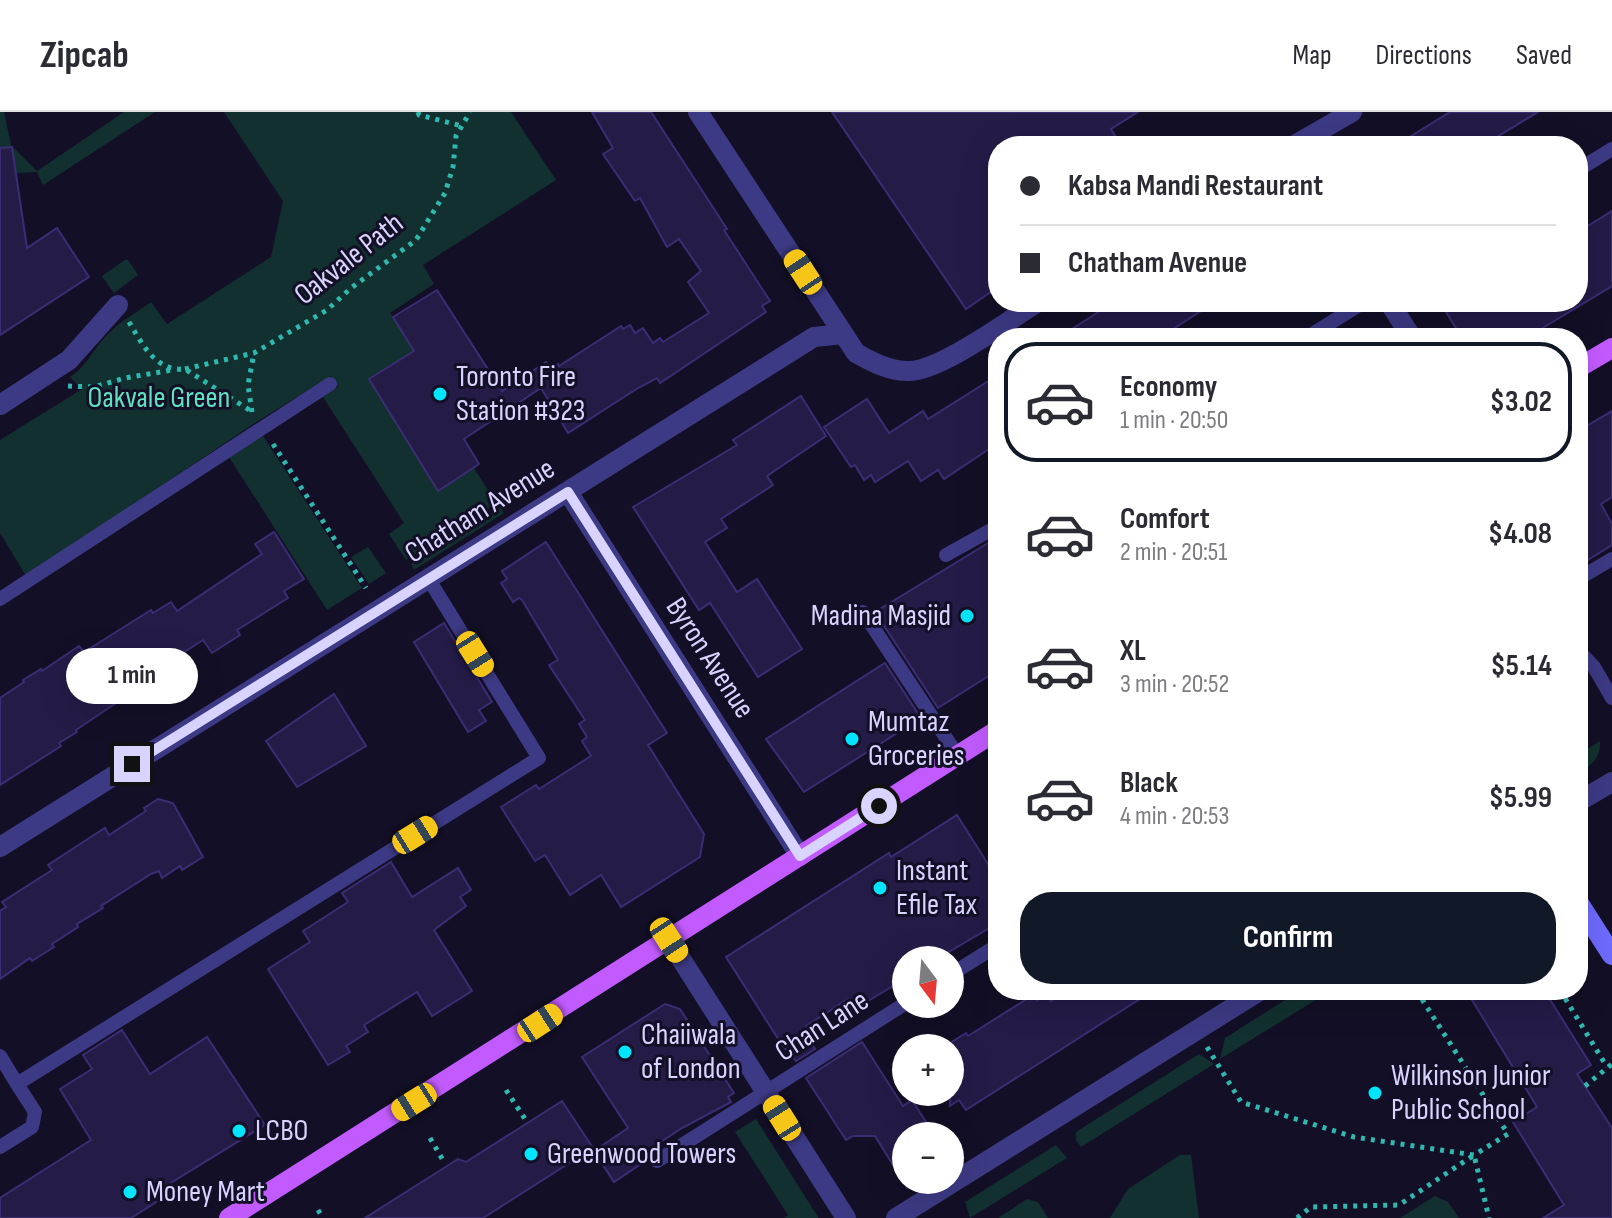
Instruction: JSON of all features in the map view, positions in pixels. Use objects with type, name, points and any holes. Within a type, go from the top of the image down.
[{"type":"main road","points":[[1588,362],[1612,348]]},
{"type":"main road","points":[[229,1218],[988,736]]},
{"type":"street","points":[[698,112],[856,353],[876,364],[907,371],[928,369],[988,332]]},
{"type":"street","points":[[1310,136],[1352,112]]},
{"type":"street","points":[[995,328],[1022,312]]},
{"type":"street","points":[[0,405],[69,360],[123,314]]},
{"type":"street","name":"Chatham Avenue","points":[[0,847],[814,337],[843,334]]},
{"type":"street","name":"Byron Avenue","points":[[568,492],[800,856]]},
{"type":"street","points":[[1588,796],[1612,782]]},
{"type":"street","points":[[1588,918],[1612,955]]},
{"type":"street","points":[[669,940],[846,1218]]},
{"type":"street","points":[[896,1218],[1245,1000]]},
{"type":"lane","points":[[1588,164],[1612,149]]},
{"type":"lane","points":[[1322,328],[1348,312]]},
{"type":"lane","points":[[0,599],[330,384]]},
{"type":"lane","points":[[946,555],[988,532]]},
{"type":"lane","points":[[1588,573],[1612,559]]},
{"type":"lane","points":[[17,1084],[539,758],[428,578]]},
{"type":"lane","points":[[863,612],[958,756]]},
{"type":"lane","points":[[1588,661],[1612,698]]},
{"type":"lane","points":[[964,966],[988,951]]},
{"type":"lane","name":"Chan Lane","points":[[657,1161],[892,1012]]},
{"type":"lane","points":[[0,1056],[35,1112],[32,1127],[0,1147]]},
{"type":"path","name":"Oakvale Path","points":[[172,370],[254,353],[327,310],[351,288],[416,240],[445,193],[453,167],[456,136],[470,112]]},
{"type":"path","points":[[419,114],[462,126]]},
{"type":"path","points":[[123,314],[142,344],[158,362],[172,370]]},
{"type":"path","points":[[252,412],[248,385],[254,353]]},
{"type":"path","points":[[185,369],[252,412],[366,588]]},
{"type":"path","points":[[45,375],[72,388],[94,387],[172,370]]},
{"type":"path","points":[[1297,1218],[1311,1207],[1399,1205],[1508,1134],[1422,1000]]},
{"type":"path","points":[[1566,1000],[1609,1066],[1585,1086]]},
{"type":"path","points":[[1206,1045],[1241,1102],[1354,1137],[1474,1155]]},
{"type":"path","points":[[506,1090],[525,1119]]},
{"type":"path","points":[[430,1138],[444,1162]]},
{"type":"path","points":[[1474,1155],[1489,1218]]},
{"type":"path","points":[[318,1210],[323,1218]]},
{"type":"green space","points":[[0,112],[4,112],[11,145],[37,171],[124,112],[155,112],[43,185],[37,172],[0,174]]},
{"type":"green space","name":"Oakvale Green","points":[[224,112],[511,112],[556,180],[423,265],[434,284],[390,313],[414,351],[370,380],[437,490],[474,468],[496,503],[406,560],[389,534],[404,523],[323,397],[338,387],[331,376],[261,419],[26,576],[0,533],[0,440],[82,389],[70,377],[82,367],[104,338],[151,302],[167,324],[271,257],[283,201]]},
{"type":"green space","points":[[125,260],[138,275],[114,293],[102,276]]},
{"type":"green space","points":[[263,436],[362,588],[327,610],[229,457]]},
{"type":"green space","points":[[500,507],[504,513],[414,570],[411,564]]},
{"type":"green space","points":[[368,547],[386,573],[369,584],[351,557]]},
{"type":"green space","points":[[1600,741],[1599,752],[1588,766],[1588,748]]},
{"type":"green space","points":[[1285,1000],[1316,1000],[1220,1059],[1225,1038]]},
{"type":"green space","points":[[1199,1054],[1214,1064],[1081,1147],[1076,1140],[1076,1132]]},
{"type":"green space","points":[[756,1119],[818,1218],[784,1218],[788,1215],[735,1132]]},
{"type":"green space","points":[[1056,1145],[1067,1158],[970,1218],[965,1202]]},
{"type":"green space","points":[[1180,1155],[1191,1155],[1199,1218],[1110,1218],[1128,1189]]},
{"type":"green space","points":[[1435,1196],[1448,1202],[1459,1218],[1400,1218]]},
{"type":"green space","points":[[1027,1199],[1038,1202],[1048,1218],[998,1218]]},
{"type":"building","points":[[592,112],[651,112],[770,301],[762,306],[766,312],[660,383],[657,378],[638,388],[568,433],[541,388],[464,439],[479,464],[438,491],[369,379],[414,351],[393,317],[437,290],[502,391],[546,362],[551,369],[559,366],[621,326],[623,329],[630,325],[635,333],[643,328],[653,343],[660,338],[663,342],[709,313],[688,282],[701,271],[679,239],[667,247],[640,198],[635,201],[603,154],[613,148]]},
{"type":"building","points":[[832,112],[1138,112],[1111,129],[1115,136],[988,136],[988,294],[966,309]]},
{"type":"building","points":[[1450,112],[1538,112],[1498,136],[1411,136]]},
{"type":"building","points":[[12,147],[27,248],[57,228],[89,277],[0,335],[0,148]]},
{"type":"building","points":[[1612,211],[1612,286],[1588,301],[1588,226]]},
{"type":"building","points":[[1098,312],[1199,312],[1175,328],[1074,328]]},
{"type":"building","points":[[1446,312],[1569,312],[1543,328],[1456,328]]},
{"type":"building","points":[[988,381],[988,450],[944,479],[938,470],[921,481],[908,461],[875,482],[871,475],[864,480],[855,465],[851,467],[824,427],[867,399],[889,433],[923,411],[928,419]]},
{"type":"building","points":[[801,396],[826,436],[767,476],[773,485],[721,519],[727,528],[705,542],[737,592],[757,579],[802,649],[758,677],[710,603],[699,610],[633,507],[737,445],[733,440]]},
{"type":"building","points":[[1612,411],[1612,497],[1601,504],[1612,524],[1612,545],[1588,560],[1588,425]]},
{"type":"building","points":[[274,532],[304,579],[284,591],[288,598],[237,630],[240,635],[212,653],[203,640],[113,698],[116,703],[59,743],[61,746],[0,785],[0,698],[79,646],[84,652],[151,610],[153,613],[171,602],[177,611],[262,554],[255,544]]},
{"type":"building","points":[[546,542],[667,733],[648,745],[704,834],[700,857],[621,907],[601,875],[570,895],[545,855],[535,861],[501,807],[536,785],[539,789],[591,756],[582,741],[587,737],[579,724],[585,720],[549,665],[558,660],[522,600],[519,598],[513,602],[501,583],[507,579],[502,571]]},
{"type":"building","points":[[988,543],[988,676],[938,708],[875,612]]},
{"type":"building","points":[[444,623],[492,702],[479,710],[486,721],[468,732],[414,642]]},
{"type":"building","points":[[885,663],[921,718],[804,792],[766,739]]},
{"type":"building","points":[[334,694],[366,746],[297,787],[266,741]]},
{"type":"building","points":[[158,799],[173,803],[203,857],[182,870],[180,866],[162,878],[159,871],[151,874],[77,924],[78,927],[52,944],[54,947],[32,961],[30,958],[0,979],[0,911],[6,907],[2,902],[52,870],[48,865],[105,828],[109,835],[146,811],[144,808]]},
{"type":"building","points":[[957,815],[988,864],[988,929],[959,946],[892,946],[892,987],[855,1009],[848,999],[806,1026],[808,1029],[804,1032],[815,1049],[796,1061],[782,1045],[726,957],[889,853],[891,857]]},
{"type":"building","points":[[391,862],[412,897],[458,868],[471,890],[460,897],[466,906],[434,930],[472,991],[432,1016],[417,992],[364,1025],[368,1032],[346,1046],[350,1052],[328,1065],[268,969],[310,942],[303,931],[348,902],[342,893]]},
{"type":"building","points":[[1025,1000],[1138,1000],[966,1110],[963,1106],[964,1034],[968,1036]]},
{"type":"building","points":[[1472,1000],[1550,1000],[1591,1065],[1577,1074],[1612,1128],[1612,1218],[1543,1218],[1564,1205],[1513,1122],[1537,1107]]},
{"type":"building","points":[[665,1004],[680,1009],[734,1093],[728,1097],[731,1102],[644,1153],[647,1160],[614,1182],[594,1151],[628,1128],[582,1057]]},
{"type":"building","points":[[122,1030],[150,1074],[207,1037],[265,1125],[156,1192],[161,1199],[131,1218],[0,1218],[0,1198],[91,1140],[60,1089],[92,1069],[83,1055]]},
{"type":"building","points":[[862,1042],[892,1089],[892,1106],[916,1106],[926,1122],[892,1122],[892,1163],[875,1136],[853,1136],[846,1140],[806,1078]]},
{"type":"building","name":"Greenwood Towers","points":[[562,1101],[593,1148],[483,1218],[365,1218],[458,1159],[466,1162]]},
{"type":"place","name":"Toronto Fire Station #323","points":[[440,394]]},
{"type":"place","name":"Madina Masjid","points":[[967,616]]},
{"type":"place","name":"Mumtaz Groceries","points":[[852,739]]},
{"type":"place","name":"Instant Efile Tax","points":[[880,888]]},
{"type":"place","name":"Chaiiwala of London","points":[[625,1052]]},
{"type":"place","name":"Wilkinson Junior Public School","points":[[1375,1093]]},
{"type":"place","name":"LCBO","points":[[239,1131]]},
{"type":"place","name":"Greenwood Towers","points":[[531,1154]]},
{"type":"place","name":"Money Mart","points":[[130,1192]]},
{"type":"route","points":[[132,764],[568,492],[800,856],[879,806]]}]
